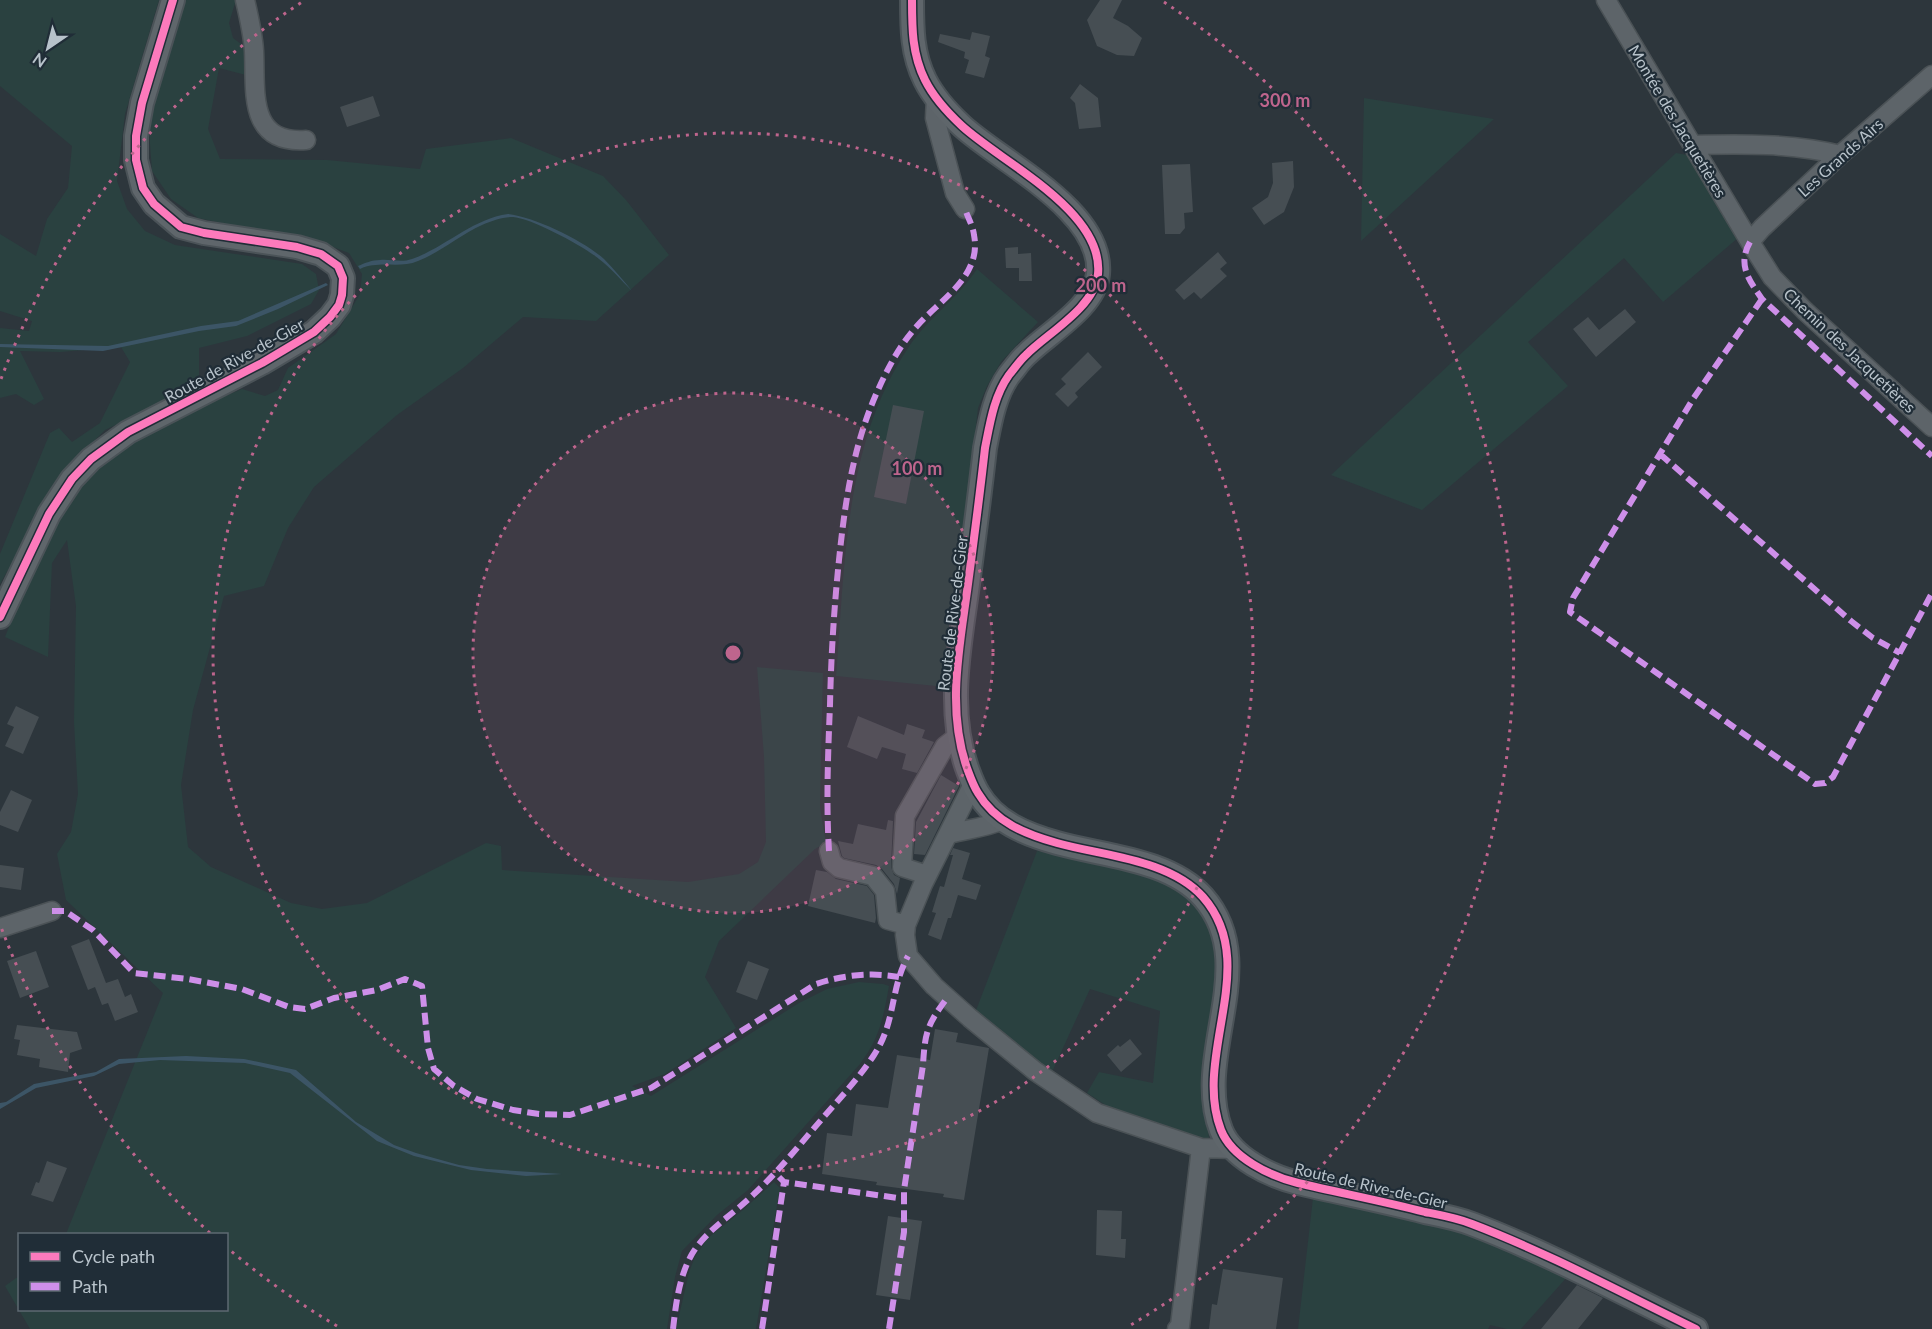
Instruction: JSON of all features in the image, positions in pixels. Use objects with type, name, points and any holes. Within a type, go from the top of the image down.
[{"type":"main road","name":"Route de Rive-de-Gier","points":[[0,617],[49,514],[72,478],[91,459],[128,432],[262,363],[314,332],[330,317],[339,305],[342,295],[343,278],[338,266],[321,254],[297,247],[204,233],[181,227],[154,204],[143,188],[136,160],[136,136],[142,103],[173,0]]},
{"type":"main road","name":"Route de Rive-de-Gier","points":[[912,0],[912,35],[916,61],[936,97],[962,126],[1035,180],[1074,213],[1088,234],[1097,255],[1098,275],[1082,307],[1026,354],[1009,376],[1000,392],[985,448],[955,700],[958,736],[978,794],[992,812],[1020,831],[1165,871],[1194,888],[1211,908],[1219,921],[1225,941],[1227,974],[1214,1079],[1214,1106],[1222,1132],[1233,1149],[1254,1165],[1293,1182],[1372,1198],[1469,1222],[1544,1255],[1696,1329]]},
{"type":"street","points":[[245,0],[253,37],[255,98],[258,115],[266,127],[276,135],[296,141],[306,140]]},
{"type":"street","name":"Montée des Jacquetières","points":[[1606,0],[1750,242]]},
{"type":"street","name":"Les Grands Airs","points":[[1750,242],[1840,155],[1932,75]]},
{"type":"street","points":[[936,97],[935,118],[955,193],[965,209]]},
{"type":"street","points":[[1693,145],[1748,144],[1817,149],[1840,155]]},
{"type":"street","name":"Chemin des Jacquetières","points":[[1750,242],[1772,277],[1805,311],[1932,427]]},
{"type":"street","points":[[927,875],[903,867],[905,816],[945,746],[958,736]]},
{"type":"street","points":[[973,784],[927,875],[906,925],[908,956],[934,986],[1035,1071],[1097,1113],[1201,1148],[1233,1149]]},
{"type":"street","points":[[949,834],[969,828],[989,826],[1003,820]]},
{"type":"street","points":[[829,851],[832,862],[839,868],[873,876],[885,891],[888,920],[906,925]]},
{"type":"street","points":[[0,928],[52,911]]},
{"type":"street","points":[[1177,1329],[1180,1326],[1201,1148]]},
{"type":"green space","points":[[0,0],[159,0],[125,114],[117,181],[127,209],[145,231],[175,245],[302,264],[316,274],[319,290],[311,304],[247,336],[199,348],[199,385],[105,430],[64,471],[0,584],[0,554],[50,433],[59,428],[72,442],[100,423],[130,362],[121,347],[60,352],[20,351],[44,399],[34,405],[16,394],[0,398],[0,328],[29,331],[32,321],[0,311],[0,234],[36,256],[47,219],[68,188],[72,146],[0,86]]},
{"type":"green space","points":[[182,0],[236,0],[229,23],[233,38],[249,50],[246,75],[219,68],[208,129],[220,159],[327,160],[420,169],[426,149],[511,138],[603,176],[626,200],[669,255],[596,321],[523,317],[463,368],[397,415],[314,487],[288,528],[264,586],[224,596],[193,710],[181,785],[188,847],[211,867],[291,903],[322,909],[367,903],[486,843],[501,846],[502,870],[688,882],[739,874],[758,862],[766,842],[764,757],[757,667],[823,673],[820,807],[826,843],[815,849],[719,941],[705,977],[736,1028],[665,1074],[632,1086],[651,1096],[799,1003],[827,989],[859,982],[889,986],[882,1018],[872,1045],[860,1064],[748,1190],[717,1215],[682,1251],[675,1277],[667,1329],[30,1329],[20,1311],[228,1311],[228,1233],[66,1233],[163,993],[66,900],[57,854],[71,832],[78,794],[74,722],[76,606],[67,540],[52,563],[48,657],[5,637],[41,546],[79,485],[113,453],[172,418],[242,389],[265,396],[278,390],[288,368],[336,334],[360,294],[362,274],[349,253],[330,246],[198,218],[171,199],[152,171],[149,131],[158,79]]},
{"type":"green space","points":[[1364,98],[1494,119],[1361,241]]},
{"type":"green space","points":[[1676,153],[1687,155],[1739,237],[1663,302],[1624,258],[1528,342],[1568,386],[1422,510],[1331,475]]},
{"type":"green space","points":[[977,269],[1038,322],[1001,362],[978,408],[946,687],[836,676],[851,506],[859,465],[871,424],[887,385],[908,348]]},
{"type":"green space","points":[[1037,851],[1084,859],[1137,872],[1183,895],[1200,911],[1214,939],[1217,976],[1214,1018],[1203,1090],[1209,1137],[1205,1142],[1113,1110],[1087,1093],[1099,1072],[1153,1083],[1160,1011],[1090,989],[1052,1072],[975,1013]]},
{"type":"green space","points":[[774,1182],[780,1188],[756,1329],[676,1329],[689,1272],[695,1257],[708,1238]]},
{"type":"green space","points":[[1313,1198],[1460,1229],[1567,1277],[1521,1329],[1490,1325],[1488,1329],[1298,1329]]},
{"type":"green space","points":[[18,1277],[18,1308],[5,1286]]},
{"type":"water","points":[[508,214],[545,225],[584,245],[604,259],[632,291],[612,270],[592,254],[558,234],[513,217],[501,218],[482,225],[418,261],[367,266],[360,269],[358,266],[377,260],[412,259],[483,221]]},
{"type":"water","points":[[326,283],[328,285],[236,326],[199,331],[103,351],[0,347],[0,344],[108,346],[201,326],[238,321]]},
{"type":"water","points":[[186,1056],[244,1059],[296,1070],[356,1122],[394,1145],[416,1153],[459,1165],[562,1174],[526,1176],[471,1170],[414,1156],[377,1141],[290,1073],[245,1063],[160,1060],[119,1064],[94,1076],[36,1088],[0,1109],[0,1103],[6,1102],[34,1084],[96,1072],[119,1059]]},
{"type":"building","points":[[1100,0],[1122,0],[1113,18],[1128,26],[1142,38],[1134,56],[1117,55],[1097,46],[1087,20]]},
{"type":"building","points":[[972,32],[990,36],[985,56],[990,58],[984,78],[965,73],[969,60],[964,58],[965,52],[938,42],[940,34],[970,40]]},
{"type":"building","points":[[1080,84],[1098,98],[1101,127],[1079,129],[1075,103],[1070,98]]},
{"type":"building","points":[[373,96],[380,116],[347,127],[340,107]]},
{"type":"building","points":[[1293,161],[1294,187],[1284,212],[1264,225],[1252,208],[1268,197],[1273,183],[1272,163]]},
{"type":"building","points":[[1190,164],[1193,212],[1184,213],[1185,228],[1180,234],[1165,234],[1162,165]]},
{"type":"building","points":[[1018,247],[1018,254],[1031,253],[1032,281],[1019,281],[1019,268],[1006,268],[1005,248]]},
{"type":"building","points":[[1218,252],[1227,263],[1220,269],[1227,276],[1201,299],[1194,292],[1184,300],[1175,290]]},
{"type":"building","points":[[1625,309],[1636,322],[1596,357],[1573,329],[1588,317],[1599,330]]},
{"type":"building","points":[[1088,352],[1102,367],[1075,393],[1078,397],[1068,407],[1055,394],[1066,384],[1061,379]]},
{"type":"building","points":[[893,405],[924,411],[906,504],[874,497]]},
{"type":"building","points":[[16,706],[39,717],[23,754],[5,746],[14,727],[7,724]]},
{"type":"building","points":[[858,716],[904,735],[907,724],[925,730],[922,738],[934,742],[917,773],[902,769],[906,754],[882,747],[877,759],[847,747]]},
{"type":"building","points":[[941,775],[959,786],[925,855],[914,854],[916,822]]},
{"type":"building","points":[[11,790],[32,800],[18,832],[0,825],[0,812]]},
{"type":"building","points":[[888,820],[893,821],[891,867],[894,875],[900,878],[897,894],[894,884],[882,869],[876,865],[844,858],[838,841],[853,844],[858,824],[886,830]]},
{"type":"building","points":[[953,848],[970,853],[962,879],[981,885],[976,900],[958,895],[941,940],[928,935],[936,913],[932,912],[940,886],[944,887]]},
{"type":"building","points":[[0,865],[24,868],[21,890],[0,887]]},
{"type":"building","points":[[816,870],[827,872],[836,879],[867,886],[874,895],[875,923],[808,906]]},
{"type":"building","points":[[89,939],[106,983],[118,979],[125,997],[131,994],[138,1012],[115,1021],[108,1003],[102,1005],[95,987],[88,990],[71,946]]},
{"type":"building","points":[[36,951],[49,987],[20,998],[7,961]]},
{"type":"building","points":[[748,961],[769,969],[757,1000],[736,992]]},
{"type":"building","points":[[17,1025],[77,1032],[82,1049],[70,1053],[68,1072],[39,1067],[40,1059],[17,1055],[20,1040],[14,1039]]},
{"type":"building","points":[[935,1029],[958,1033],[956,1042],[989,1048],[964,1200],[943,1197],[944,1194],[876,1185],[877,1182],[822,1174],[827,1133],[852,1136],[856,1104],[888,1108],[897,1055],[930,1060]]},
{"type":"building","points":[[1130,1039],[1142,1054],[1121,1072],[1107,1055],[1118,1045],[1120,1047]]},
{"type":"building","points":[[47,1161],[67,1168],[53,1202],[31,1195],[36,1182],[39,1183]]},
{"type":"building","points":[[1097,1210],[1122,1211],[1121,1239],[1126,1239],[1125,1258],[1096,1255]]},
{"type":"building","points":[[888,1216],[922,1221],[910,1300],[876,1295]]},
{"type":"building","points":[[1223,1269],[1283,1278],[1276,1329],[1209,1329],[1212,1304],[1217,1305]]},
{"type":"building","points":[[1577,1285],[1603,1298],[1578,1329],[1541,1329]]},
{"type":"marked path","points":[[829,851],[828,778],[833,632],[841,538],[851,474],[869,412],[894,358],[917,326],[958,286],[972,263],[975,250],[974,235],[965,209]]},
{"type":"marked path","points":[[1750,242],[1746,250],[1746,272],[1762,299],[1932,456]]},
{"type":"marked path","points":[[1762,299],[1693,399],[1573,598],[1570,612],[1815,784],[1825,783],[1833,777],[1932,593]]},
{"type":"marked path","points":[[1660,454],[1851,621],[1873,638],[1900,653]]},
{"type":"marked path","points":[[52,911],[65,911],[93,930],[134,973],[188,979],[242,989],[289,1007],[305,1009],[334,998],[377,990],[405,979],[422,986],[428,1048],[434,1069],[454,1086],[477,1099],[513,1110],[539,1114],[570,1115],[651,1088],[816,984],[857,975],[899,977]]},
{"type":"marked path","points":[[673,1329],[681,1281],[698,1245],[772,1176],[849,1088],[874,1055],[886,1030],[898,981],[908,956]]},
{"type":"marked path","points":[[889,1329],[904,1232],[904,1190],[925,1044],[931,1022],[947,998]]},
{"type":"marked path","points":[[779,1177],[784,1182],[905,1199]]},
{"type":"marked path","points":[[762,1329],[784,1182]]},
{"type":"cycle path","points":[[0,617],[49,514],[72,479],[91,459],[128,432],[262,363],[314,332],[330,317],[339,305],[342,295],[343,278],[338,266],[321,254],[297,247],[204,233],[181,227],[154,204],[143,188],[136,160],[136,136],[142,103],[173,0]]},
{"type":"cycle path","points":[[912,0],[915,51],[925,80],[932,92],[962,126],[1047,190],[1068,209],[1085,229],[1095,251],[1098,274],[1095,286],[1080,308],[1024,356],[1009,375],[996,401],[991,419],[985,448],[959,653],[956,699],[961,745],[967,768],[978,793],[993,812],[1022,831],[1057,843],[1154,867],[1189,884],[1203,897],[1220,923],[1227,951],[1227,980],[1214,1071],[1214,1101],[1221,1130],[1226,1140],[1243,1157],[1264,1171],[1287,1180],[1472,1224],[1557,1260],[1696,1329]]}]
